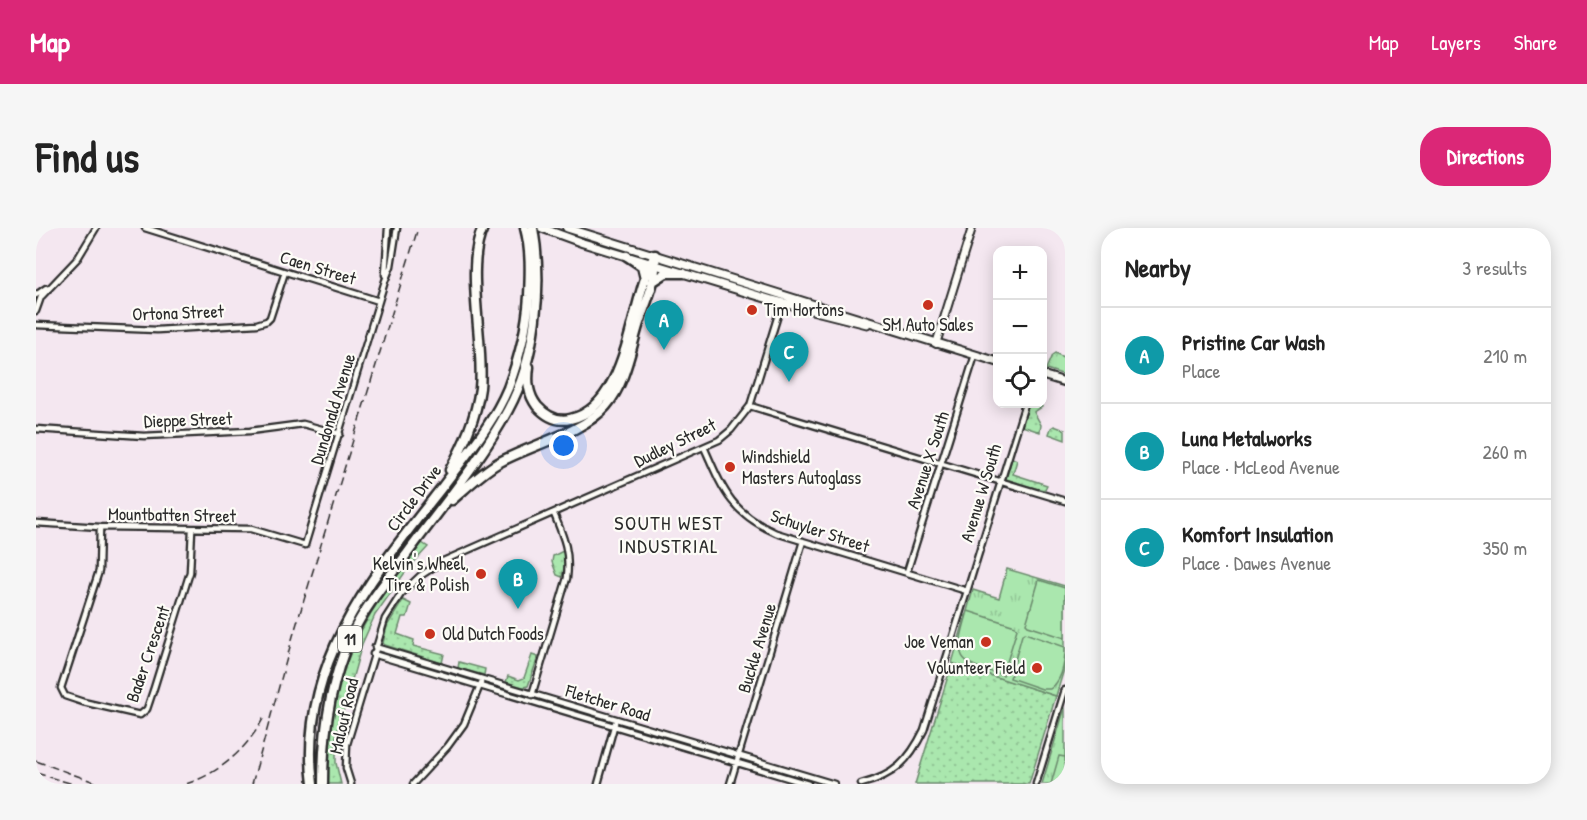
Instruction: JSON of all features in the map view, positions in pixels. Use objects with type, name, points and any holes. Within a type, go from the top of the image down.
[{"type":"highway","name":"Circle Drive","points":[[312,784],[310,760],[312,724],[318,695],[338,636],[352,610],[476,444],[508,389],[522,343],[528,312],[530,270],[525,228]]},
{"type":"highway","name":"Circle Drive","points":[[323,784],[326,722],[341,659],[351,635],[381,587],[477,460],[508,410],[519,387],[533,331],[537,282],[536,243],[533,228]]},
{"type":"highway","points":[[442,487],[466,441],[474,420],[480,387],[475,263],[481,230]]},
{"type":"highway","points":[[627,256],[642,266],[649,281]]},
{"type":"highway","points":[[434,517],[474,480],[498,463],[584,424],[607,405],[622,378],[654,261]]},
{"type":"highway","points":[[533,331],[528,376],[528,388],[532,399],[543,412],[557,419],[571,419],[582,415],[601,399],[611,384],[649,281],[666,273],[682,273]]},
{"type":"main road","points":[[542,228],[627,256],[654,261],[783,299]]},
{"type":"main road","points":[[567,228],[682,273],[857,317],[874,325],[993,360]]},
{"type":"main road","points":[[1047,377],[1065,382]]},
{"type":"street","points":[[36,312],[41,297],[78,258],[96,228]]},
{"type":"street","name":"Caen Street","points":[[145,228],[379,301]]},
{"type":"street","name":"Dundonald Avenue","points":[[385,281],[388,228]]},
{"type":"street","name":"Dundonald Avenue","points":[[305,545],[391,266],[397,228]]},
{"type":"street","points":[[936,344],[972,228]]},
{"type":"street","name":"Ortona Street","points":[[36,324],[157,330],[257,324],[270,318],[285,272]]},
{"type":"street","points":[[36,294],[51,285]]},
{"type":"street","points":[[783,299],[750,406],[1065,501]]},
{"type":"street","name":"Avenue X South","points":[[907,572],[975,355]]},
{"type":"street","name":"Dudley Street","points":[[374,654],[393,603],[420,576],[443,561],[704,447],[731,430],[750,406]]},
{"type":"street","name":"Avenue W South","points":[[967,591],[1024,408]]},
{"type":"street","name":"Dieppe Street","points":[[36,429],[144,436],[250,431],[303,424],[340,434]]},
{"type":"street","name":"Schuyler Street","points":[[704,447],[723,488],[736,508],[758,525],[967,591]]},
{"type":"street","points":[[530,700],[567,578],[569,561],[567,546],[554,514]]},
{"type":"street","name":"Mountbatten Street","points":[[36,523],[100,527],[251,529],[305,545]]},
{"type":"street","name":"Bader Crescent","points":[[100,527],[99,571],[61,688],[65,696],[140,715],[147,709],[190,572],[192,529]]},
{"type":"street","name":"Buckle Avenue","points":[[736,763],[803,541]]},
{"type":"street","points":[[861,784],[874,781],[890,773],[904,762],[915,748],[924,730],[967,591]]},
{"type":"street","name":"Fletcher Road","points":[[375,647],[530,700],[808,784]]},
{"type":"street","name":"Fletcher Road","points":[[374,654],[532,694],[834,784]]},
{"type":"street","name":"Malouf Road","points":[[351,784],[346,768],[347,744],[374,654]]},
{"type":"street","points":[[413,784],[448,746],[464,724],[481,682]]},
{"type":"street","points":[[1036,784],[1065,690]]},
{"type":"street","points":[[598,784],[616,719]]},
{"type":"street","points":[[730,784],[736,763]]},
{"type":"green space","points":[[1055,353],[1065,358],[1065,375],[1047,369],[1052,355]]},
{"type":"green space","points":[[1028,408],[1040,408],[1034,412],[1041,425],[1040,432],[1022,426]]},
{"type":"green space","points":[[1054,426],[1065,430],[1065,440],[1049,434]]},
{"type":"green space","points":[[1012,458],[1017,460],[1013,474],[1047,485],[1045,489],[1006,479]]},
{"type":"green space","points":[[422,543],[428,547],[406,571],[375,615],[362,644],[336,737],[336,763],[341,784],[328,784],[327,760],[332,712],[345,666],[378,602]]},
{"type":"green space","points":[[565,550],[566,560],[562,577],[557,575],[552,562],[553,556]]},
{"type":"green space","points":[[1007,569],[1065,586],[1065,666],[1056,696],[952,663],[973,590],[999,598]]},
{"type":"green space","points":[[1039,580],[1065,588],[1065,638],[1026,624]]},
{"type":"green space","points":[[403,600],[411,604],[407,617],[402,617],[397,634],[414,640],[413,646],[444,654],[442,663],[383,643],[387,626]]},
{"type":"green space","name":"Joe Veman","points":[[968,611],[1015,626],[1017,629],[1003,675],[975,666],[962,656],[961,639]]},
{"type":"green space","name":"Volunteer Field","points":[[1025,633],[1065,647],[1064,664],[1058,681],[1050,689],[1042,689],[1010,678],[1022,635]]},
{"type":"green space","points":[[532,655],[538,657],[528,686],[523,687],[506,682],[508,676],[519,680],[524,678]]},
{"type":"green space","points":[[459,662],[485,669],[484,675],[458,668]]},
{"type":"green space","points":[[952,663],[1056,696],[1029,784],[915,784]]},
{"type":"green space","points":[[1065,707],[1065,784],[1042,784]]},
{"type":"green space","points":[[1059,756],[1065,757],[1065,784],[1051,784]]},
{"type":"railway","points":[[252,784],[293,636],[418,228]]},
{"type":"railway","points":[[186,784],[211,773],[233,757],[251,738],[265,715]]},
{"type":"railway","points":[[36,761],[100,784]]},
{"type":"railway","points":[[36,773],[73,784]]},
{"type":"place","name":"SM Auto Sales","points":[[928,305]]},
{"type":"place","name":"Tim Hortons","points":[[752,310]]},
{"type":"place","name":"Pristine Car Wash","points":[[664,350]]},
{"type":"place","name":"Komfort Insulation","points":[[789,382]]},
{"type":"place","name":"Windshield Masters Autoglass","points":[[730,467]]},
{"type":"place","name":"Kelvin's Wheel, Tire & Polish","points":[[481,574]]},
{"type":"place","name":"Luna Metalworks","points":[[518,609]]},
{"type":"place","name":"Old Dutch Foods","points":[[430,634]]},
{"type":"place","name":"Joe Veman","points":[[986,642]]},
{"type":"place","name":"Volunteer Field","points":[[1037,668]]},
{"type":"district","name":"SOUTH WEST INDUSTRIAL","points":[[669,534]]}]
